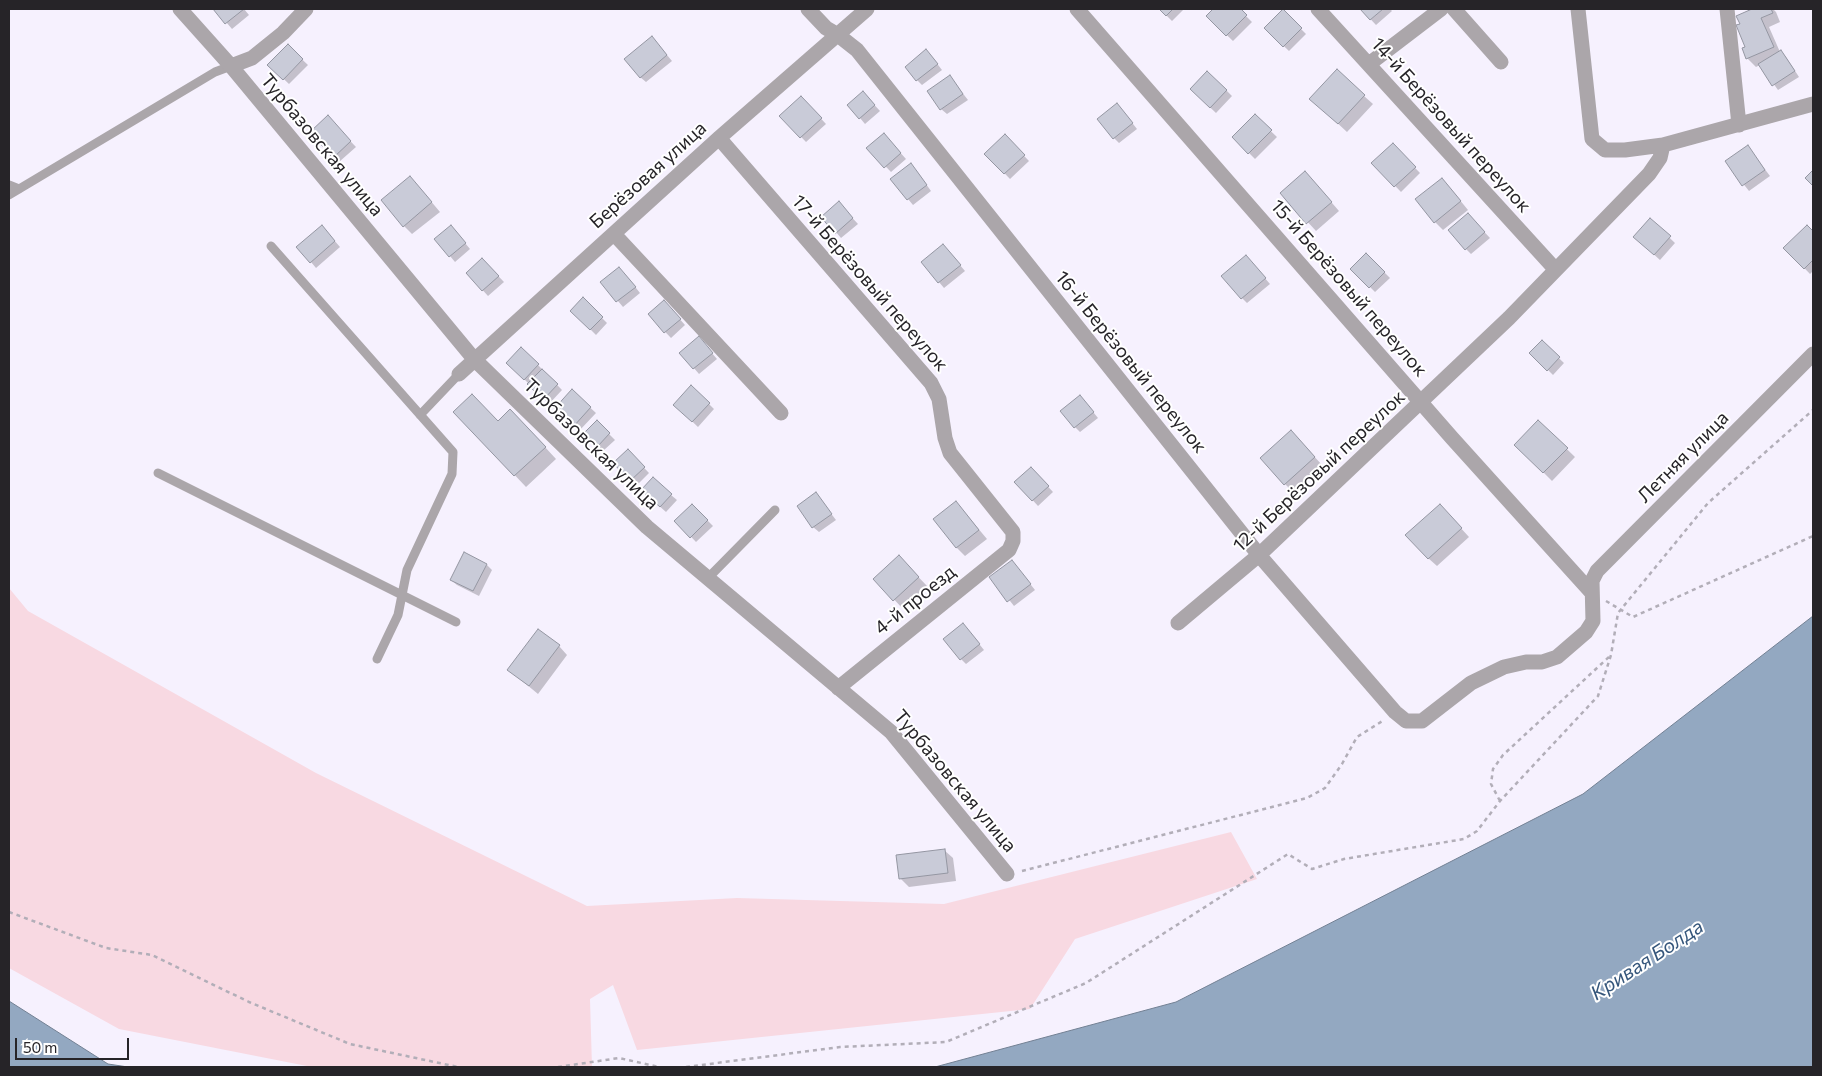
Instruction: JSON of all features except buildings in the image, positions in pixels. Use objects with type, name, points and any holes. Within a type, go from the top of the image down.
[{"type":"street","name":"Турбазовская улица","points":[[180,9],[231,66],[474,359],[647,527],[892,732],[1007,874]]},
{"type":"street","points":[[231,66],[252,58],[283,33],[306,9]]},
{"type":"street","name":"16-й Берёзовый переулок","points":[[808,9],[826,28],[838,34],[858,50],[1259,555],[1395,712]]},
{"type":"street","name":"Берёзовая улица","points":[[459,374],[719,138],[867,9]]},
{"type":"street","name":"15-й Берёзовый переулок","points":[[1077,9],[1422,403],[1592,593]]},
{"type":"street","name":"14-й Берёзовый переулок","points":[[1318,9],[1555,269]]},
{"type":"street","points":[[1369,64],[1441,9]]},
{"type":"street","points":[[1454,9],[1501,62]]},
{"type":"street","points":[[1578,9],[1592,139],[1605,150],[1625,150],[1664,145],[1813,104]]},
{"type":"street","points":[[1726,9],[1739,125]]},
{"type":"street","name":"17-й Берёзовый переулок","points":[[719,138],[930,383],[939,399],[945,438],[950,453],[1013,532],[1013,541]]},
{"type":"street","name":"12-й Берёзовый переулок","points":[[1178,623],[1259,555],[1510,318],[1555,269],[1649,174],[1660,158],[1664,145]]},
{"type":"street","points":[[614,234],[781,413]]},
{"type":"street","name":"Летняя улица","points":[[1395,712],[1406,721],[1422,720],[1470,683],[1487,674],[1504,667],[1526,662],[1542,662],[1557,657],[1586,632],[1593,621],[1592,581],[1597,571],[1813,354]]},
{"type":"street","name":"4-й проезд","points":[[838,688],[1009,550],[1013,541]]},
{"type":"lane","points":[[9,195],[215,72],[231,66]]},
{"type":"lane","points":[[9,185],[19,190]]},
{"type":"lane","points":[[271,246],[453,452],[452,474],[407,570],[398,615],[377,658]]},
{"type":"lane","points":[[420,415],[459,374]]},
{"type":"lane","points":[[158,473],[456,622]]},
{"type":"lane","points":[[707,579],[775,510]]},
{"type":"path","points":[[686,1067],[840,1047],[946,1042],[1086,982],[1288,854],[1312,869],[1344,859],[1464,839],[1477,831],[1500,801],[1598,696],[1611,655],[1618,613],[1621,609],[1708,503],[1813,410]]},
{"type":"path","points":[[1592,593],[1633,617],[1813,536]]},
{"type":"path","points":[[1500,801],[1491,784],[1493,769],[1504,755],[1611,655]]},
{"type":"path","points":[[1007,874],[1307,798],[1325,788],[1342,764],[1357,737],[1395,712]]},
{"type":"path","points":[[9,912],[106,948],[152,956],[249,1002],[350,1044],[458,1067]]},
{"type":"path","points":[[558,1067],[619,1058],[659,1067]]},
{"type":"shaded area","points":[[9,588],[28,611],[316,773],[587,906],[737,898],[944,904],[1231,832],[1257,879],[1075,939],[1030,1009],[637,1050],[613,985],[590,999],[592,1067],[312,1067],[119,1029],[9,968]]},
{"type":"water","name":"Кривая Болда","points":[[1813,616],[1813,1067],[935,1067],[1176,1002],[1583,794]]},
{"type":"water","points":[[9,1001],[108,1064],[128,1067],[9,1067]]}]
